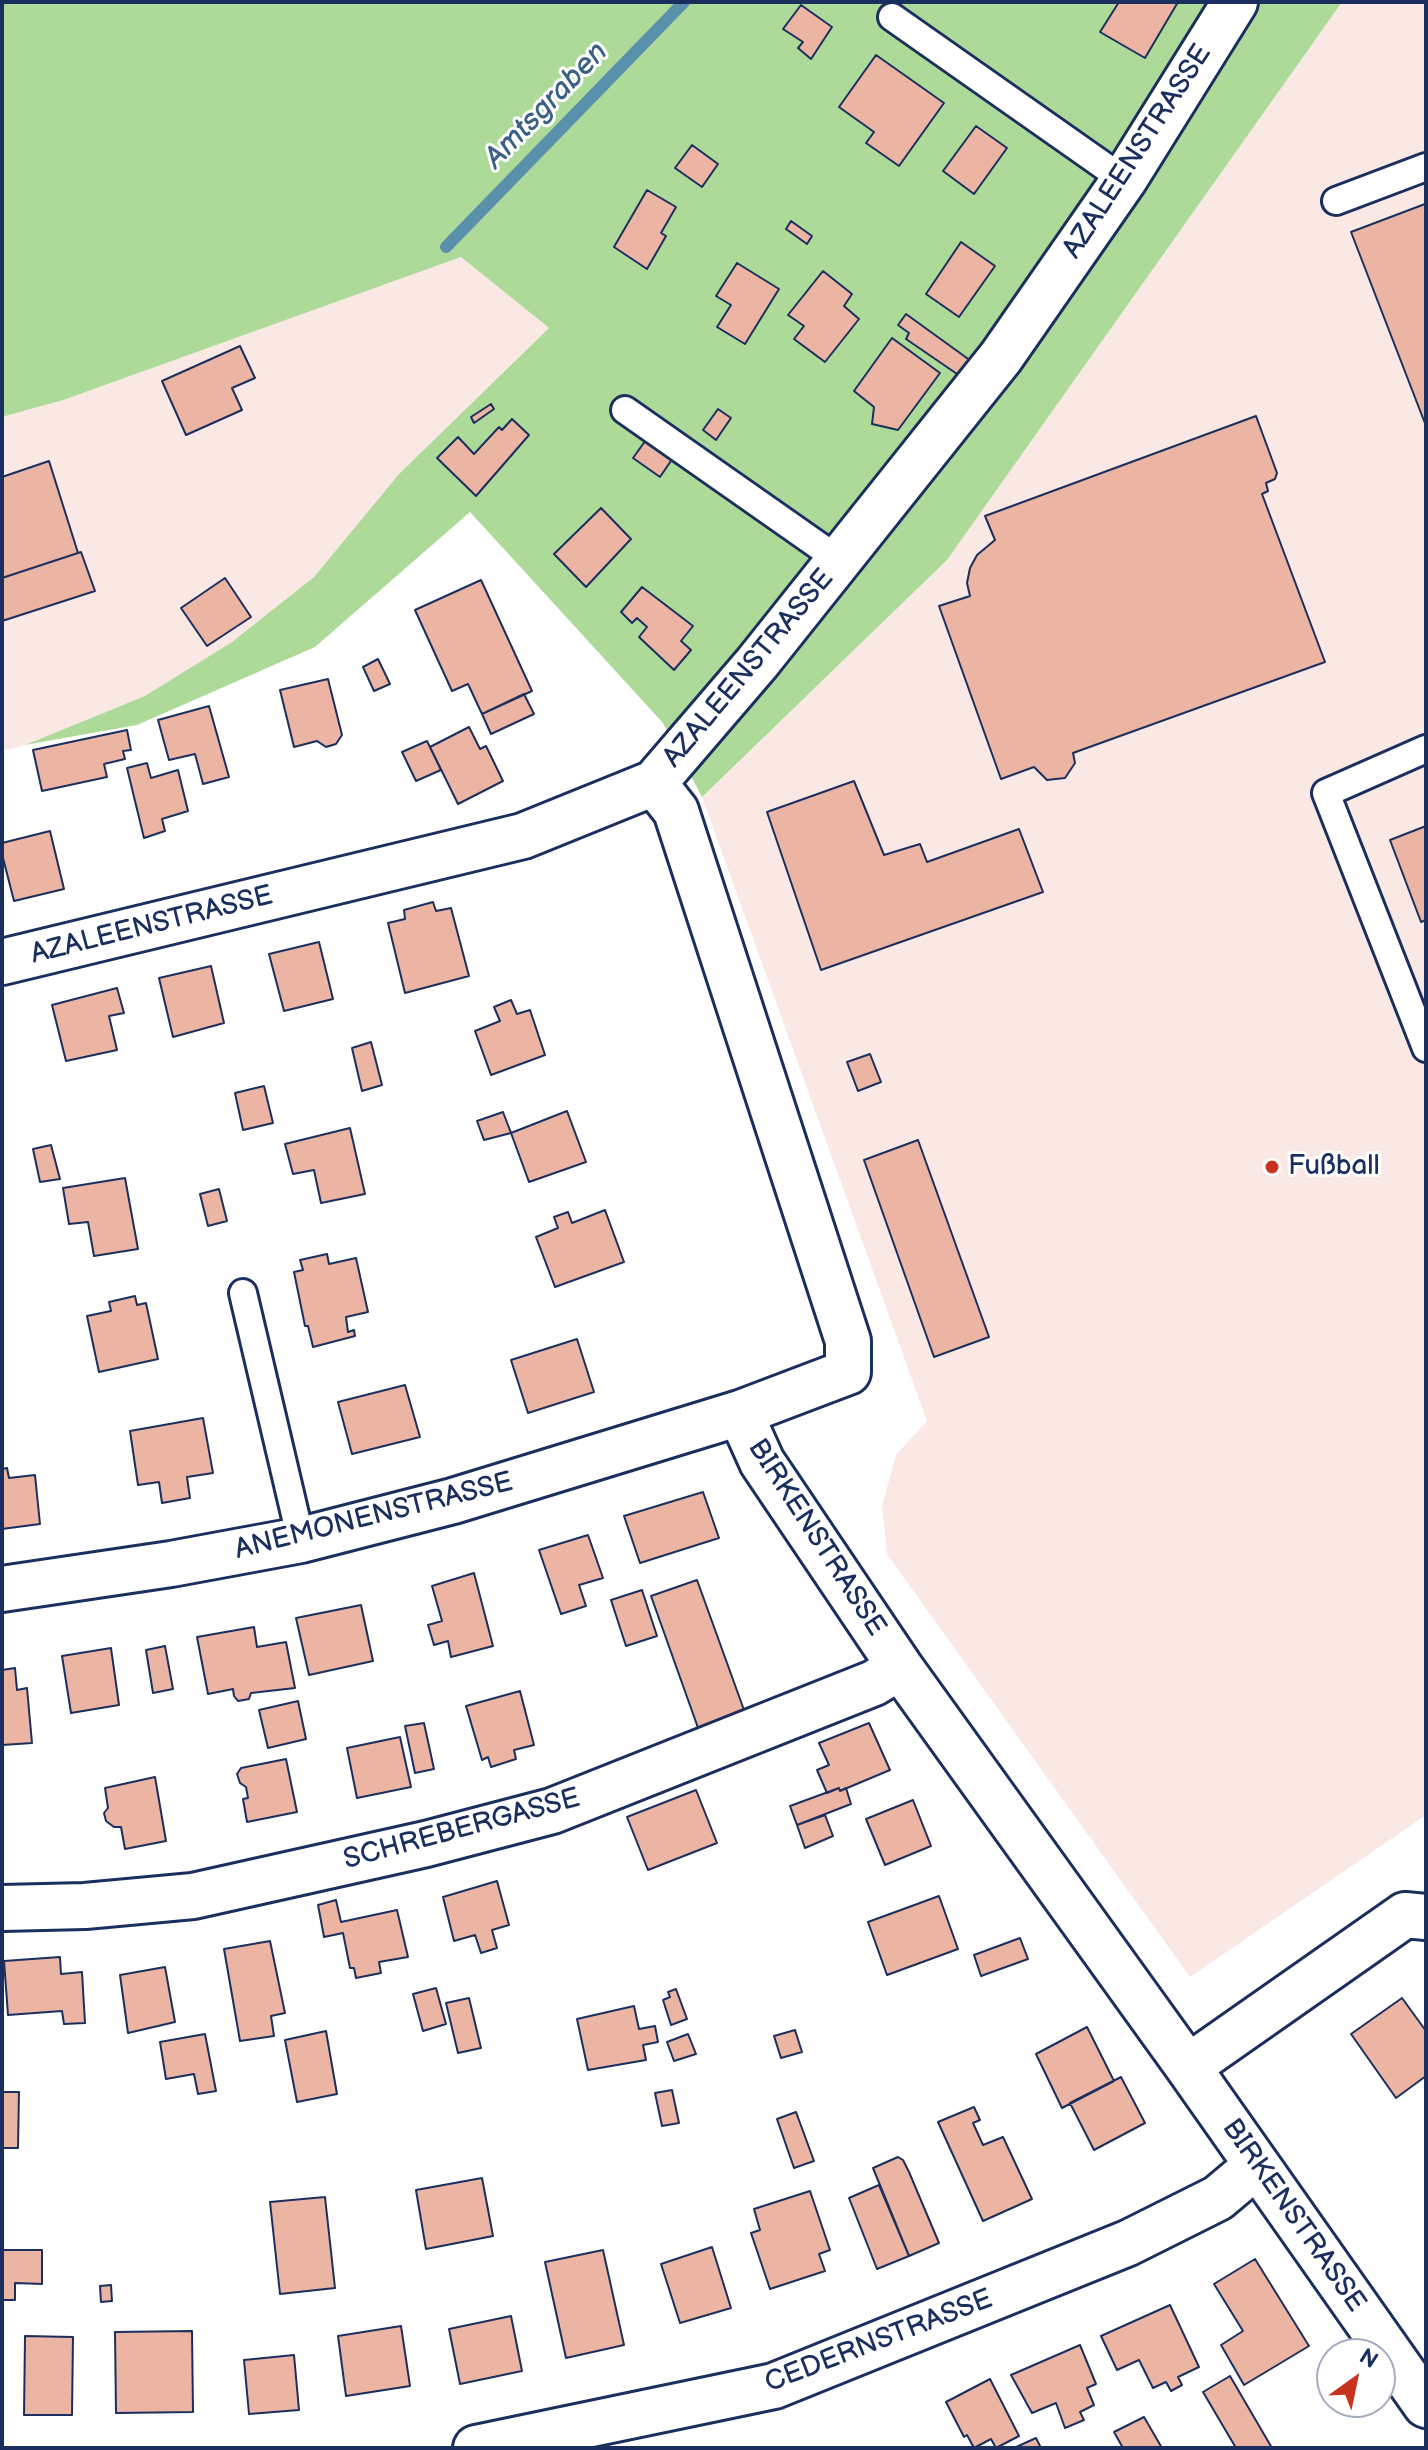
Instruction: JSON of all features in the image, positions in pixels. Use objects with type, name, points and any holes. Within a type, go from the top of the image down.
[{"type":"street","name":"AZALEENSTRASSE","points":[[2,962],[523,836],[654,783],[839,560],[1001,357],[1124,180],[1235,2]]},
{"type":"street","name":"BIRKENSTRASSE","points":[[654,783],[676,811],[848,1341],[848,1372],[740,1413],[762,1462],[900,1667],[1426,2405]]},
{"type":"street","name":"ANEMONENSTRASSE","points":[[2,1589],[156,1567],[301,1540],[453,1501],[740,1413]]},
{"type":"street","name":"SCHREBERGASSE","points":[[2,1908],[85,1906],[193,1896],[426,1844],[552,1811],[874,1683],[900,1667]]},
{"type":"street","points":[[1188,2067],[1405,1915],[1426,1917]]},
{"type":"street","name":"CEDERNSTRASSE","points":[[476,2448],[774,2386],[1128,2243],[1218,2198],[1256,2166]]},
{"type":"lane","points":[[892,17],[1124,180]]},
{"type":"lane","points":[[1336,201],[1426,167]]},
{"type":"lane","points":[[625,410],[839,560]]},
{"type":"lane","points":[[1426,749],[1326,793],[1426,1048]]},
{"type":"lane","points":[[243,1293],[301,1540]]},
{"type":"shaded area","points":[[1342,2],[1426,2],[1426,1815],[1190,1977],[887,1554],[882,1506],[896,1455],[927,1421],[702,797],[947,560]]},
{"type":"shaded area","points":[[461,257],[549,328],[399,474],[314,577],[232,642],[145,696],[25,745],[2,751],[2,417],[55,402]]},
{"type":"green space","points":[[2,2],[1342,2],[947,560],[702,797],[663,723],[470,512],[315,647],[137,725],[25,745],[145,696],[232,642],[314,577],[399,474],[549,328],[461,257],[63,400],[2,417]]},
{"type":"building","points":[[1119,2],[1178,2],[1145,58],[1100,32]]},
{"type":"building","points":[[801,5],[832,27],[811,59],[798,48],[803,42],[783,29]]},
{"type":"building","points":[[876,55],[944,103],[899,166],[866,143],[874,132],[839,107]]},
{"type":"building","points":[[976,126],[1007,148],[974,194],[943,171]]},
{"type":"building","points":[[692,145],[718,164],[702,187],[675,168]]},
{"type":"building","points":[[647,190],[676,207],[661,233],[666,236],[647,269],[614,247]]},
{"type":"building","points":[[1426,206],[1426,426],[1351,232]]},
{"type":"building","points":[[791,221],[812,236],[807,244],[786,229]]},
{"type":"building","points":[[961,242],[995,266],[959,317],[926,294]]},
{"type":"building","points":[[737,263],[779,289],[745,344],[717,327],[731,305],[716,296]]},
{"type":"building","points":[[823,271],[852,294],[844,306],[859,319],[825,362],[794,339],[804,326],[788,315]]},
{"type":"building","points":[[906,314],[971,361],[960,376],[906,339],[909,333],[898,325]]},
{"type":"building","points":[[892,338],[940,373],[898,430],[872,424],[874,407],[854,391]]},
{"type":"building","points":[[240,346],[255,378],[232,388],[242,410],[186,435],[162,381]]},
{"type":"building","points":[[491,404],[494,409],[474,423],[471,417]]},
{"type":"building","points":[[718,409],[731,418],[716,440],[703,430]]},
{"type":"building","points":[[1256,416],[1277,473],[1275,479],[1266,483],[1268,491],[1262,494],[1325,662],[1073,753],[1075,763],[1065,778],[1047,780],[1034,767],[1001,779],[939,606],[970,596],[967,583],[970,568],[977,555],[995,540],[985,516]]},
{"type":"building","points":[[512,419],[529,435],[476,496],[437,458],[458,437],[474,454],[499,427],[502,430]]},
{"type":"building","points":[[651,433],[677,452],[660,477],[633,458]]},
{"type":"building","points":[[49,461],[78,553],[2,578],[2,477]]},
{"type":"building","points":[[601,508],[631,539],[586,587],[554,554]]},
{"type":"building","points":[[81,552],[95,591],[2,621],[2,578]]},
{"type":"building","points":[[225,578],[251,617],[207,646],[181,608]]},
{"type":"building","points":[[481,580],[532,691],[482,714],[468,684],[452,691],[415,610]]},
{"type":"building","points":[[642,587],[693,626],[681,641],[691,650],[674,670],[639,637],[647,627],[637,618],[632,623],[621,612]]},
{"type":"building","points":[[378,659],[390,684],[374,691],[363,667]]},
{"type":"building","points":[[328,679],[342,735],[336,744],[326,747],[317,741],[294,747],[280,690]]},
{"type":"building","points":[[524,694],[534,714],[491,734],[482,714]]},
{"type":"building","points":[[209,706],[229,777],[203,784],[195,754],[169,760],[158,720]]},
{"type":"building","points":[[469,727],[480,749],[486,746],[503,781],[458,804],[430,747]]},
{"type":"building","points":[[127,730],[131,750],[123,751],[125,759],[104,764],[107,777],[42,791],[33,750]]},
{"type":"building","points":[[427,741],[441,770],[416,781],[402,752]]},
{"type":"building","points":[[147,763],[151,778],[178,770],[188,811],[162,819],[165,831],[144,838],[127,768]]},
{"type":"building","points":[[854,781],[884,855],[920,844],[927,862],[1019,829],[1043,892],[821,970],[767,812]]},
{"type":"building","points":[[1426,826],[1426,920],[1421,922],[1390,840]]},
{"type":"building","points":[[50,831],[64,889],[14,901],[2,843]]},
{"type":"building","points":[[433,902],[436,911],[451,908],[469,976],[405,993],[388,923],[405,919],[404,910]]},
{"type":"building","points":[[319,942],[333,999],[284,1011],[269,954]]},
{"type":"building","points":[[211,966],[224,1023],[173,1037],[159,978]]},
{"type":"building","points":[[117,988],[124,1013],[109,1016],[117,1050],[66,1061],[52,1005]]},
{"type":"building","points":[[511,1000],[517,1014],[530,1010],[545,1055],[491,1075],[475,1031],[500,1021],[494,1007]]},
{"type":"building","points":[[371,1042],[382,1085],[362,1091],[352,1048]]},
{"type":"building","points":[[870,1054],[881,1082],[858,1091],[847,1062]]},
{"type":"building","points":[[264,1086],[273,1123],[243,1130],[235,1093]]},
{"type":"building","points":[[567,1111],[586,1162],[529,1182],[511,1133]]},
{"type":"building","points":[[503,1112],[511,1133],[484,1140],[477,1121]]},
{"type":"building","points":[[350,1128],[365,1194],[321,1203],[314,1170],[293,1174],[285,1144]]},
{"type":"building","points":[[918,1140],[989,1337],[934,1357],[864,1160]]},
{"type":"building","points":[[51,1145],[60,1179],[40,1182],[33,1149]]},
{"type":"building","points":[[125,1178],[138,1249],[94,1256],[88,1222],[69,1224],[63,1188]]},
{"type":"building","points":[[219,1189],[227,1221],[208,1226],[200,1194]]},
{"type":"building","points":[[605,1210],[624,1262],[555,1287],[536,1237],[558,1228],[554,1217],[568,1212],[572,1223]]},
{"type":"building","points":[[327,1254],[329,1264],[356,1258],[368,1312],[346,1317],[348,1332],[354,1330],[355,1336],[313,1347],[308,1326],[305,1326],[294,1272],[303,1270],[300,1260]]},
{"type":"building","points":[[135,1296],[137,1305],[146,1303],[158,1359],[99,1372],[87,1316],[111,1311],[109,1302]]},
{"type":"building","points":[[577,1339],[594,1392],[528,1413],[511,1360]]},
{"type":"building","points":[[405,1385],[420,1437],[352,1454],[338,1402]]},
{"type":"building","points":[[203,1418],[213,1473],[187,1477],[190,1498],[162,1503],[159,1482],[138,1485],[130,1431]]},
{"type":"building","points":[[7,1468],[9,1478],[35,1475],[40,1524],[2,1529],[2,1469]]},
{"type":"building","points":[[703,1492],[719,1538],[640,1563],[624,1516]]},
{"type":"building","points":[[588,1535],[603,1578],[579,1585],[586,1606],[561,1614],[539,1550]]},
{"type":"building","points":[[474,1573],[493,1646],[451,1657],[448,1641],[434,1645],[428,1625],[442,1621],[432,1586]]},
{"type":"building","points":[[697,1580],[748,1721],[702,1739],[651,1596]]},
{"type":"building","points":[[642,1590],[657,1636],[626,1646],[611,1600]]},
{"type":"building","points":[[361,1605],[373,1661],[309,1675],[296,1618]]},
{"type":"building","points":[[254,1627],[257,1647],[286,1642],[295,1688],[251,1693],[249,1699],[238,1701],[233,1689],[208,1694],[197,1637]]},
{"type":"building","points":[[165,1646],[173,1689],[153,1693],[146,1650]]},
{"type":"building","points":[[111,1648],[119,1705],[71,1713],[62,1656]]},
{"type":"building","points":[[15,1668],[17,1690],[27,1688],[32,1743],[2,1745],[2,1670]]},
{"type":"building","points":[[520,1691],[534,1745],[514,1750],[516,1759],[491,1767],[488,1757],[482,1760],[466,1706]]},
{"type":"building","points":[[298,1701],[306,1739],[268,1748],[259,1710]]},
{"type":"building","points":[[424,1723],[434,1769],[415,1773],[405,1726]]},
{"type":"building","points":[[869,1723],[890,1770],[840,1791],[839,1788],[827,1793],[817,1770],[829,1765],[819,1743]]},
{"type":"building","points":[[400,1737],[411,1787],[357,1798],[347,1748]]},
{"type":"building","points":[[286,1759],[297,1812],[247,1822],[243,1799],[248,1798],[246,1787],[240,1783],[237,1774],[241,1768]]},
{"type":"building","points":[[155,1777],[166,1841],[125,1849],[121,1827],[114,1827],[106,1821],[105,1788]]},
{"type":"building","points":[[839,1788],[840,1791],[846,1788],[851,1804],[797,1825],[790,1806]]},
{"type":"building","points":[[696,1790],[717,1843],[648,1870],[627,1817]]},
{"type":"building","points":[[913,1800],[931,1846],[885,1865],[866,1819]]},
{"type":"building","points":[[825,1815],[833,1836],[805,1848],[797,1825]]},
{"type":"building","points":[[497,1881],[509,1925],[492,1930],[497,1948],[481,1953],[475,1935],[454,1941],[443,1897]]},
{"type":"building","points":[[939,1896],[958,1949],[887,1975],[868,1922]]},
{"type":"building","points":[[336,1900],[341,1922],[397,1910],[408,1957],[379,1962],[381,1973],[356,1978],[354,1968],[350,1968],[343,1933],[324,1937],[318,1905]]},
{"type":"building","points":[[1020,1938],[1028,1959],[981,1976],[974,1955]]},
{"type":"building","points":[[270,1941],[285,2013],[271,2016],[274,2036],[240,2041],[224,1949]]},
{"type":"building","points":[[60,1957],[61,1974],[82,1972],[85,2023],[64,2024],[62,2011],[8,2015],[4,1961]]},
{"type":"building","points":[[165,1967],[175,2022],[128,2033],[120,1975]]},
{"type":"building","points":[[436,1988],[446,2024],[423,2031],[413,1994]]},
{"type":"building","points":[[676,1989],[687,2019],[671,2025],[663,2000],[670,1997],[668,1992]]},
{"type":"building","points":[[469,1998],[481,2048],[458,2053],[446,2003]]},
{"type":"building","points":[[1402,1998],[1426,2031],[1426,2076],[1396,2098],[1351,2034]]},
{"type":"building","points":[[634,2006],[639,2029],[655,2026],[658,2042],[643,2045],[646,2060],[588,2070],[577,2019]]},
{"type":"building","points":[[1087,2027],[1114,2081],[1062,2108],[1036,2054]]},
{"type":"building","points":[[795,2030],[802,2052],[781,2058],[774,2036]]},
{"type":"building","points":[[326,2031],[337,2094],[297,2102],[285,2040]]},
{"type":"building","points":[[205,2034],[216,2091],[198,2094],[194,2074],[166,2079],[160,2042]]},
{"type":"building","points":[[688,2034],[696,2054],[674,2061],[667,2042]]},
{"type":"building","points":[[1121,2077],[1145,2123],[1094,2150],[1070,2103]]},
{"type":"building","points":[[672,2090],[679,2123],[662,2126],[655,2093]]},
{"type":"building","points":[[2,2092],[19,2092],[18,2148],[2,2148]]},
{"type":"building","points":[[974,2107],[980,2120],[973,2123],[983,2145],[1003,2137],[1032,2199],[983,2221],[938,2122]]},
{"type":"building","points":[[796,2112],[814,2161],[794,2168],[777,2119]]},
{"type":"building","points":[[898,2157],[909,2172],[939,2243],[909,2256],[873,2168]]},
{"type":"building","points":[[482,2178],[493,2236],[426,2249],[416,2190]]},
{"type":"building","points":[[879,2185],[909,2256],[877,2269],[849,2198]]},
{"type":"building","points":[[810,2191],[830,2250],[819,2254],[825,2271],[770,2289],[751,2233],[760,2230],[754,2209]]},
{"type":"building","points":[[325,2197],[335,2288],[280,2294],[270,2202]]},
{"type":"building","points":[[712,2247],[731,2308],[680,2323],[661,2264]]},
{"type":"building","points":[[2,2250],[42,2250],[42,2284],[15,2283],[15,2300],[2,2300]]},
{"type":"building","points":[[603,2250],[624,2345],[566,2358],[545,2262]]},
{"type":"building","points":[[1255,2259],[1309,2346],[1244,2385],[1221,2345],[1243,2331],[1214,2284]]},
{"type":"building","points":[[111,2285],[112,2301],[101,2302],[100,2286]]},
{"type":"building","points":[[1170,2305],[1199,2367],[1178,2377],[1182,2385],[1171,2391],[1166,2382],[1153,2388],[1139,2360],[1117,2370],[1101,2336]]},
{"type":"building","points":[[511,2316],[522,2371],[460,2384],[449,2329]]},
{"type":"building","points":[[401,2326],[410,2386],[346,2396],[338,2336]]},
{"type":"building","points":[[192,2331],[193,2412],[116,2413],[115,2332]]},
{"type":"building","points":[[25,2336],[73,2337],[72,2415],[24,2415]]},
{"type":"building","points":[[1080,2345],[1096,2384],[1087,2388],[1094,2405],[1080,2412],[1084,2420],[1065,2428],[1056,2403],[1032,2413],[1011,2375]]},
{"type":"building","points":[[294,2355],[299,2410],[249,2414],[244,2360]]},
{"type":"building","points":[[1230,2376],[1272,2448],[1236,2448],[1203,2392]]},
{"type":"building","points":[[990,2379],[1019,2436],[996,2448],[991,2439],[974,2448],[967,2435],[964,2437],[946,2402]]},
{"type":"building","points":[[1144,2417],[1162,2448],[1123,2448],[1114,2432]]},
{"type":"building","points":[[1036,2438],[1041,2448],[1014,2448]]},
{"type":"waterway","name":"Amtsgraben","points":[[446,247],[684,2]]},
{"type":"place","name":"Fußball","points":[[1272,1167]]}]
